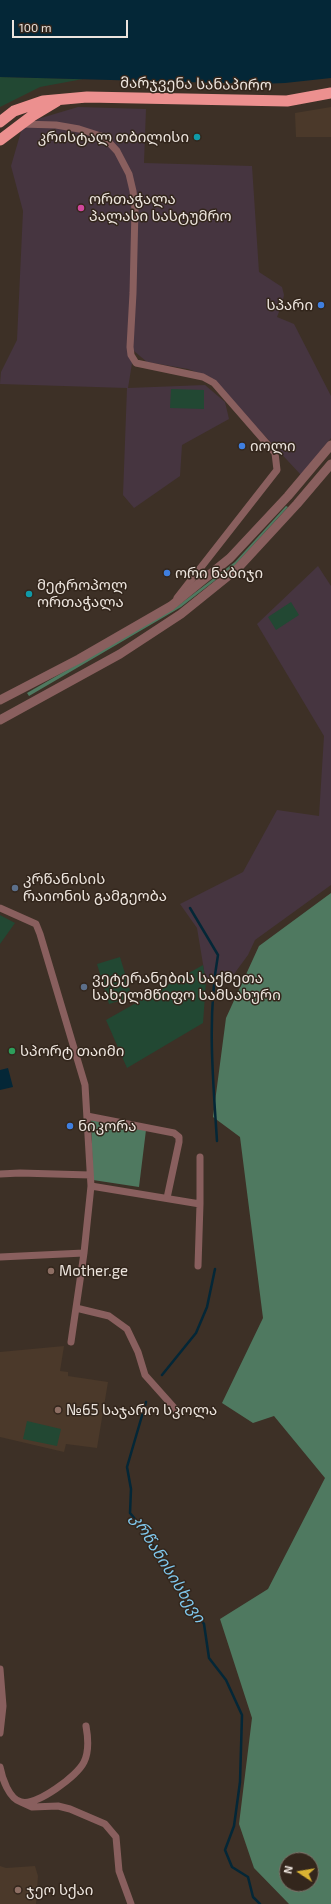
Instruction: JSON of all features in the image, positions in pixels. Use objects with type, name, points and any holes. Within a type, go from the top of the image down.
[{"type":"highway","name":"მარჯვენა სანაპირო","points":[[0,122],[14,111],[32,103],[59,99],[87,97],[286,101],[331,93]]},
{"type":"highway","name":"მარჯვენა სანაპირო","points":[[0,140],[20,124],[59,99]]},
{"type":"highway","points":[[0,116],[14,111]]},
{"type":"street","points":[[20,124],[52,125],[79,129],[104,137],[117,151],[128,174],[133,191],[135,209],[130,347],[131,355],[136,363],[203,377],[214,383],[275,453],[277,470],[171,606]]},
{"type":"street","points":[[0,700],[79,659],[171,606],[230,558],[288,496],[331,444]]},
{"type":"street","points":[[0,720],[120,654],[181,614],[238,568],[297,504],[331,464]]},
{"type":"street","points":[[0,908],[36,924],[84,1079],[91,1186],[84,1253],[71,1342]]},
{"type":"street","points":[[87,1116],[174,1134],[179,1137],[167,1198]]},
{"type":"street","points":[[198,1266],[200,1157]]},
{"type":"street","points":[[0,1174],[20,1173],[90,1175]]},
{"type":"street","points":[[91,1186],[200,1204]]},
{"type":"street","points":[[0,1257],[84,1253]]},
{"type":"street","points":[[76,1308],[110,1316],[127,1329],[138,1352],[145,1375],[178,1412]]},
{"type":"street","points":[[0,1669],[3,1706],[0,1733]]},
{"type":"street","points":[[20,1802],[28,1802],[47,1794],[75,1774],[85,1760],[88,1737],[86,1726]]},
{"type":"street","points":[[0,1767],[3,1779],[15,1799],[20,1802],[32,1807],[58,1806],[70,1809],[105,1824],[116,1837],[118,1871],[131,1904]]},
{"type":"shaded area","points":[[78,107],[146,109],[144,163],[252,166],[259,272],[282,287],[284,295],[277,317],[294,324],[331,396],[331,438],[301,475],[210,377],[188,369],[147,362],[134,351],[128,388],[205,385],[225,402],[229,419],[182,445],[180,476],[134,508],[123,495],[127,388],[0,384],[1,372],[17,340],[23,211],[11,166],[22,128],[41,118]]},
{"type":"shaded area","points":[[331,107],[331,137],[296,137],[295,113]]},
{"type":"shaded area","points":[[318,566],[331,586],[331,885],[255,940],[248,955],[234,974],[206,982],[197,928],[180,904],[243,872],[277,810],[319,816],[324,736],[257,624]]},
{"type":"shaded area","name":"№65 საჯარო სკოლა","points":[[64,1346],[60,1371],[68,1372],[68,1376],[108,1382],[97,1448],[66,1444],[64,1452],[0,1437],[0,1352]]},
{"type":"shaded area","name":"ჯეო სქაი","points":[[0,1866],[6,1868],[35,1866],[38,1876],[36,1904],[0,1904]]},
{"type":"green space","points":[[0,77],[83,79],[40,87],[0,107]]},
{"type":"green space","points":[[171,389],[204,390],[204,409],[170,408]]},
{"type":"green space","points":[[286,506],[288,507],[235,565],[181,607],[29,696],[27,693],[175,608],[235,562]]},
{"type":"green space","points":[[291,602],[299,615],[276,630],[268,617]]},
{"type":"green space","points":[[331,893],[331,1904],[289,1904],[254,1868],[239,1824],[252,1718],[220,1619],[268,1589],[325,1478],[274,1416],[253,1423],[222,1403],[263,1318],[240,1137],[213,1117],[226,1018],[259,946]]},
{"type":"green space","points":[[0,915],[15,923],[0,944]]},
{"type":"green space","points":[[120,957],[132,997],[109,1004],[97,964]]},
{"type":"green space","points":[[203,965],[206,982],[203,1023],[127,1068],[106,1020]]},
{"type":"green space","points":[[91,1120],[146,1130],[139,1187],[93,1180]]},
{"type":"green space","points":[[27,1421],[61,1429],[57,1446],[23,1439]]},
{"type":"water","points":[[0,0],[331,0],[331,78],[259,84],[0,77]]},
{"type":"water","points":[[8,1068],[13,1087],[0,1090],[0,1070]]},
{"type":"waterway","name":"კრწანისისხევი","points":[[190,908],[218,955],[212,1025],[217,1141]]},
{"type":"waterway","name":"კრწანისისხევი","points":[[162,1375],[196,1333],[207,1307],[215,1269]]},
{"type":"waterway","name":"კრწანისისხევი","points":[[146,1402],[127,1467],[131,1489],[130,1513],[146,1532],[163,1564],[204,1624],[209,1658],[226,1680],[242,1715],[240,1782],[234,1826],[225,1850],[232,1867],[248,1877],[253,1897],[260,1904]]},
{"type":"place","name":"კრისტალ თბილისი","points":[[197,137]]},
{"type":"place","name":"ორთაჭალა პალასი სასტუმრო","points":[[81,208]]},
{"type":"place","name":"სპარი","points":[[321,305]]},
{"type":"place","name":"იოლი","points":[[242,446]]},
{"type":"place","name":"ორი ნაბიჯი","points":[[167,573]]},
{"type":"place","name":"მეტროპოლ ორთაჭალა","points":[[29,594]]},
{"type":"place","name":"კრწანისის რაიონის გამგეობა","points":[[15,888]]},
{"type":"place","name":"ვეტერანების საქმეთა სახელმწიფო სამსახური","points":[[84,987]]},
{"type":"place","name":"სპორტ თაიმი","points":[[12,1051]]},
{"type":"place","name":"ნიკორა","points":[[70,1126]]},
{"type":"place","name":"Mother.ge","points":[[51,1271]]},
{"type":"place","name":"№65 საჯარო სკოლა","points":[[58,1410]]},
{"type":"place","name":"ჯეო სქაი","points":[[18,1890]]}]
